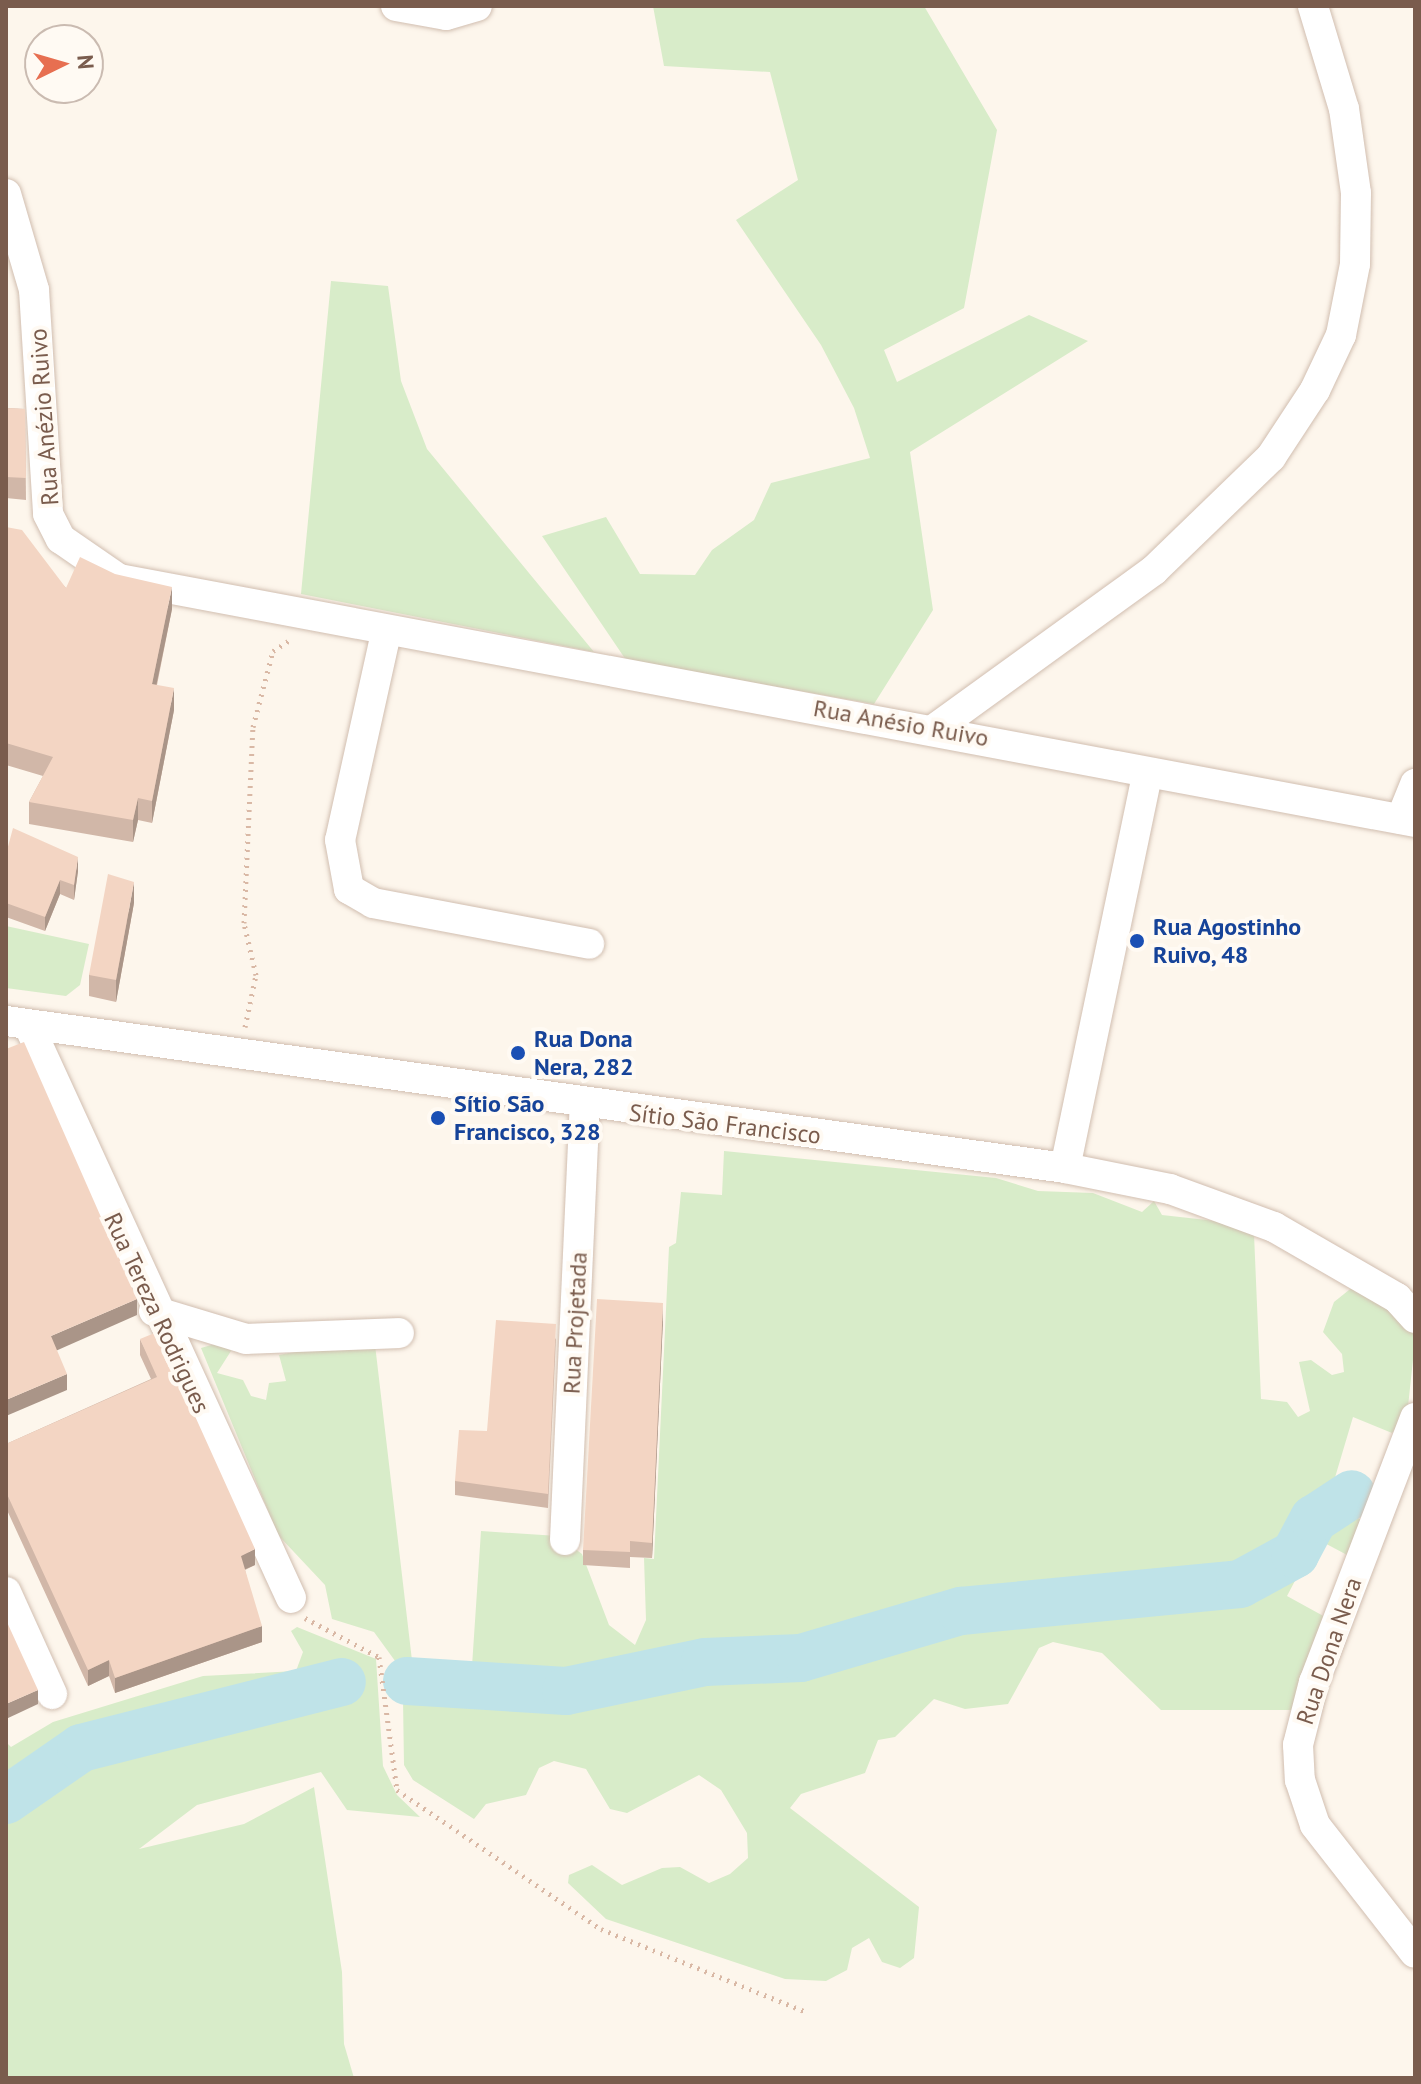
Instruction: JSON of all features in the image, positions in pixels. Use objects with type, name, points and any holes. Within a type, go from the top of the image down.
[{"type":"street","points":[[396,6],[446,15],[477,6]]},
{"type":"street","points":[[936,728],[1165,560],[1271,457],[1315,390],[1341,335],[1355,264],[1356,193],[1344,109],[1313,6]]},
{"type":"street","name":"Rua Anézio Ruivo","points":[[6,194],[34,290],[48,514],[61,539],[119,579],[386,633]]},
{"type":"street","points":[[386,633],[340,840],[349,889],[373,903],[589,944]]},
{"type":"street","name":"Rua Anésio Ruivo","points":[[386,633],[936,728],[1147,776],[1408,820]]},
{"type":"street","points":[[1147,776],[1065,1168],[1170,1189],[1274,1227],[1397,1298],[1415,1318]]},
{"type":"street","points":[[1408,820],[1415,784]]},
{"type":"street","name":"Sítio São Francisco","points":[[18,1024],[585,1106],[1065,1168]]},
{"type":"street","name":"Rua Tereza Rodrigues","points":[[18,1024],[291,1598]]},
{"type":"street","name":"Rua Projetada","points":[[565,1540],[585,1106]]},
{"type":"street","points":[[154,1311],[246,1339],[399,1333]]},
{"type":"street","name":"Rua Dona Nera","points":[[1415,1418],[1314,1682],[1298,1745],[1315,1825],[1415,1953]]},
{"type":"street","points":[[6,1592],[52,1694]]},
{"type":"path","points":[[239,1055],[256,975],[244,923],[253,727],[273,651],[298,636],[303,618]]},
{"type":"path","points":[[291,1598],[326,1633],[379,1657],[397,1790],[601,1929],[804,2011]]},
{"type":"green space","points":[[653,6],[924,6],[997,130],[964,308],[884,350],[897,382],[1029,315],[1088,341],[910,452],[933,610],[874,704],[626,660],[542,536],[606,517],[640,574],[695,575],[712,550],[754,520],[771,483],[870,458],[854,408],[821,345],[736,220],[798,180],[770,72],[664,66]]},
{"type":"green space","points":[[331,281],[388,286],[401,381],[427,449],[594,652],[301,594]]},
{"type":"green space","points":[[6,926],[89,944],[80,985],[66,996],[6,988]]},
{"type":"green space","points":[[724,1151],[996,1178],[1038,1191],[1093,1193],[1142,1212],[1154,1201],[1162,1215],[1243,1224],[1254,1234],[1261,1399],[1287,1402],[1298,1417],[1310,1411],[1299,1362],[1311,1360],[1332,1375],[1344,1372],[1342,1354],[1323,1332],[1334,1302],[1354,1286],[1409,1321],[1415,1341],[1407,1416],[1392,1433],[1353,1417],[1328,1501],[1365,1522],[1349,1556],[1317,1539],[1287,1596],[1327,1618],[1295,1710],[1161,1710],[1102,1653],[1053,1642],[1039,1648],[1008,1704],[965,1709],[934,1699],[895,1737],[878,1740],[865,1773],[801,1794],[790,1808],[919,1907],[914,1958],[900,1968],[882,1962],[869,1938],[852,1948],[847,1970],[826,1981],[785,1979],[606,1919],[568,1883],[569,1875],[592,1865],[622,1885],[662,1868],[680,1867],[709,1883],[730,1874],[748,1858],[747,1833],[721,1790],[699,1775],[627,1813],[610,1809],[586,1769],[554,1761],[539,1768],[526,1795],[486,1804],[474,1819],[413,1780],[404,1765],[403,1700],[412,1669],[398,1665],[374,1632],[332,1619],[325,1585],[278,1535],[201,1348],[225,1341],[231,1351],[217,1373],[243,1380],[251,1396],[266,1400],[269,1383],[286,1381],[279,1355],[374,1336],[413,1669],[472,1666],[481,1531],[558,1536],[582,1554],[609,1625],[635,1645],[646,1620],[644,1558],[654,1559],[669,1247],[676,1243],[681,1192],[722,1195]]},
{"type":"green space","points":[[297,1627],[376,1659],[383,1766],[397,1795],[420,1817],[347,1810],[321,1772],[197,1805],[139,1849],[244,1824],[314,1787],[342,1972],[344,2044],[354,2078],[6,2078],[6,1826],[28,1802],[105,1752],[321,1698],[335,1684],[310,1672],[253,1681],[73,1739],[6,1784],[6,1742],[11,1747],[53,1722],[203,1676],[296,1671],[303,1652],[291,1631]]},
{"type":"building","points":[[6,408],[25,409],[26,478],[6,477]]},
{"type":"building","points":[[6,527],[22,530],[66,588],[80,557],[115,574],[172,587],[152,684],[174,688],[152,801],[138,798],[133,820],[29,802],[53,757],[6,743]]},
{"type":"building","points":[[13,828],[78,857],[74,885],[60,880],[45,917],[6,903],[6,854]]},
{"type":"building","points":[[108,874],[134,882],[116,980],[89,975]]},
{"type":"building","points":[[24,1042],[137,1299],[51,1336],[67,1374],[6,1400],[6,1049]]},
{"type":"building","points":[[597,1299],[663,1303],[652,1543],[630,1541],[630,1552],[583,1550]]},
{"type":"building","points":[[496,1320],[556,1324],[548,1494],[455,1481],[459,1430],[487,1431]]},
{"type":"building","points":[[157,1332],[255,1549],[241,1556],[262,1626],[115,1678],[109,1660],[88,1670],[6,1492],[6,1444],[157,1377],[140,1339]]},
{"type":"building","points":[[6,1620],[38,1690],[6,1704]]},
{"type":"waterway","points":[[407,1681],[566,1691],[705,1662],[801,1658],[961,1611],[1240,1584],[1295,1554],[1314,1519],[1352,1494]]},
{"type":"waterway","points":[[6,1800],[81,1748],[342,1682]]},
{"type":"place","name":"Rua Agostinho Ruivo, 48","points":[[1137,941]]},
{"type":"place","name":"Rua Dona Nera, 282","points":[[518,1053]]},
{"type":"place","name":"Sítio São Francisco, 328","points":[[438,1118]]}]
